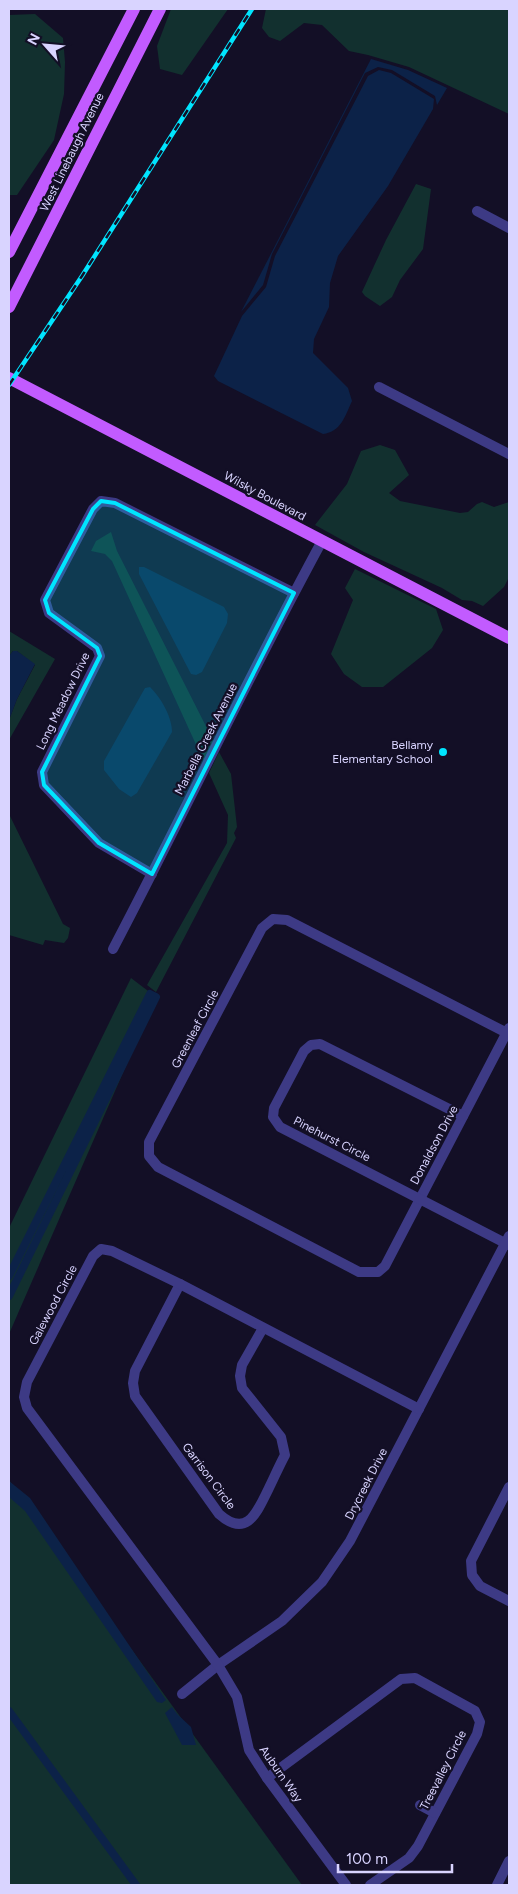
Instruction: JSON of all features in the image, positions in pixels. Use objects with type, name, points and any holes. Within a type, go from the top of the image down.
[{"type":"main road","name":"West Linebaugh Avenue","points":[[9,252],[134,9]]},
{"type":"main road","name":"West Linebaugh Avenue","points":[[9,307],[160,9]]},
{"type":"main road","name":"Wilsky Boulevard","points":[[9,378],[509,638]]},
{"type":"street","points":[[477,211],[509,228]]},
{"type":"street","points":[[379,387],[509,454]]},
{"type":"street","name":"Long Meadow Drive","points":[[152,874],[99,843],[44,785],[42,772],[100,656],[97,648],[49,613],[45,600],[93,509],[101,501],[115,503],[294,593]]},
{"type":"street","name":"Marbella Creek Avenue","points":[[113,949],[322,541]]},
{"type":"street","name":"Greenleaf Circle","points":[[378,1272],[359,1272],[158,1167],[149,1156],[149,1142],[262,928],[273,919],[287,920],[508,1030]]},
{"type":"street","name":"Donaldson Drive","points":[[378,1272],[385,1266],[508,1030]]},
{"type":"street","name":"Pinehurst Circle","points":[[420,1199],[280,1127],[273,1117],[274,1108],[304,1051],[311,1045],[320,1044],[463,1116]]},
{"type":"street","points":[[420,1199],[508,1241]]},
{"type":"street","name":"Drycreek Drive","points":[[182,1694],[218,1665],[282,1621],[322,1582],[350,1541],[508,1241]]},
{"type":"street","name":"Galewood Circle","points":[[218,1665],[27,1408],[24,1398],[27,1382],[93,1256],[101,1250],[112,1251],[180,1284],[419,1409]]},
{"type":"street","name":"Garrison Circle","points":[[180,1284],[135,1371],[133,1383],[135,1396],[219,1514],[228,1522],[243,1524],[255,1516],[285,1455],[281,1438],[242,1388],[240,1376],[242,1365],[263,1328]]},
{"type":"street","points":[[509,1487],[471,1561],[472,1575],[480,1586],[509,1601]]},
{"type":"street","name":"Auburn Way","points":[[218,1665],[237,1698],[249,1750],[267,1778],[346,1885]]},
{"type":"street","name":"Treevalley Circle","points":[[267,1778],[401,1679],[415,1678],[475,1712],[480,1722],[477,1734],[418,1846],[409,1858],[370,1885]]},
{"type":"street","points":[[420,1805],[435,1813]]},
{"type":"street","points":[[502,1882],[509,1861]]},
{"type":"highlighted area","points":[[101,501],[115,503],[294,593],[152,874],[99,843],[44,785],[42,772],[100,656],[97,648],[49,613],[45,600],[93,509]]},
{"type":"green space","points":[[171,9],[228,9],[182,75],[160,69],[157,46]]},
{"type":"green space","points":[[266,9],[509,9],[509,114],[409,67],[349,51],[322,25],[304,23],[280,41],[269,37],[262,28]]},
{"type":"green space","points":[[35,14],[63,38],[65,62],[64,94],[54,140],[17,195],[9,195],[9,15]]},
{"type":"green space","points":[[416,184],[431,189],[423,249],[400,280],[392,297],[380,306],[362,292],[386,240]]},
{"type":"green space","points":[[380,445],[395,450],[409,475],[389,493],[400,501],[460,513],[468,512],[482,502],[494,507],[509,502],[509,577],[504,587],[483,606],[472,601],[462,600],[442,588],[364,552],[315,525],[347,484],[361,451]]},
{"type":"green space","points":[[111,532],[117,551],[214,742],[204,762],[112,561],[105,554],[91,551],[96,541]]},
{"type":"green space","points":[[355,569],[436,609],[443,630],[432,648],[383,687],[362,687],[344,674],[331,654],[353,600],[345,588]]},
{"type":"green space","points":[[9,631],[55,659],[9,740],[9,720],[17,699],[35,665],[17,651],[13,651],[9,656]]},
{"type":"green space","points":[[219,752],[231,774],[237,827],[234,833],[236,838],[156,992],[147,985],[227,843],[228,815],[209,773]]},
{"type":"green space","points":[[9,814],[63,924],[70,928],[68,938],[64,943],[45,940],[43,945],[9,935]]},
{"type":"green space","points":[[131,978],[156,997],[9,1334],[9,1228]]},
{"type":"green space","points":[[9,1480],[302,1885],[9,1885]]},
{"type":"water","points":[[371,59],[408,70],[447,88],[437,105],[435,96],[392,70],[378,67],[365,73],[272,254],[263,285],[241,312]]},
{"type":"water","points":[[379,70],[391,73],[434,99],[433,109],[388,186],[338,256],[330,283],[329,307],[314,339],[313,353],[348,388],[352,401],[338,427],[329,433],[323,434],[218,381],[214,376],[242,316],[266,287],[275,256],[368,76]]},
{"type":"water","points":[[139,567],[144,567],[224,607],[228,614],[227,623],[202,672],[196,675],[191,674],[139,574]]},
{"type":"water","points":[[13,651],[17,651],[35,664],[17,699],[9,720],[9,656]]},
{"type":"water","points":[[150,687],[165,708],[172,726],[172,732],[137,793],[131,797],[119,789],[104,770],[104,761],[145,688]]},
{"type":"water","points":[[9,1481],[30,1498],[166,1700],[162,1703],[157,1702],[25,1511],[9,1497]]},
{"type":"water","points":[[172,1707],[191,1727],[196,1745],[182,1745],[165,1713]]},
{"type":"waterway","points":[[9,1276],[150,994],[156,997],[9,1296]]},
{"type":"waterway","points":[[9,1711],[136,1885]]},
{"type":"railway","points":[[9,385],[82,276],[252,9]]},
{"type":"place","name":"Bellamy Elementary School","points":[[443,752]]}]
